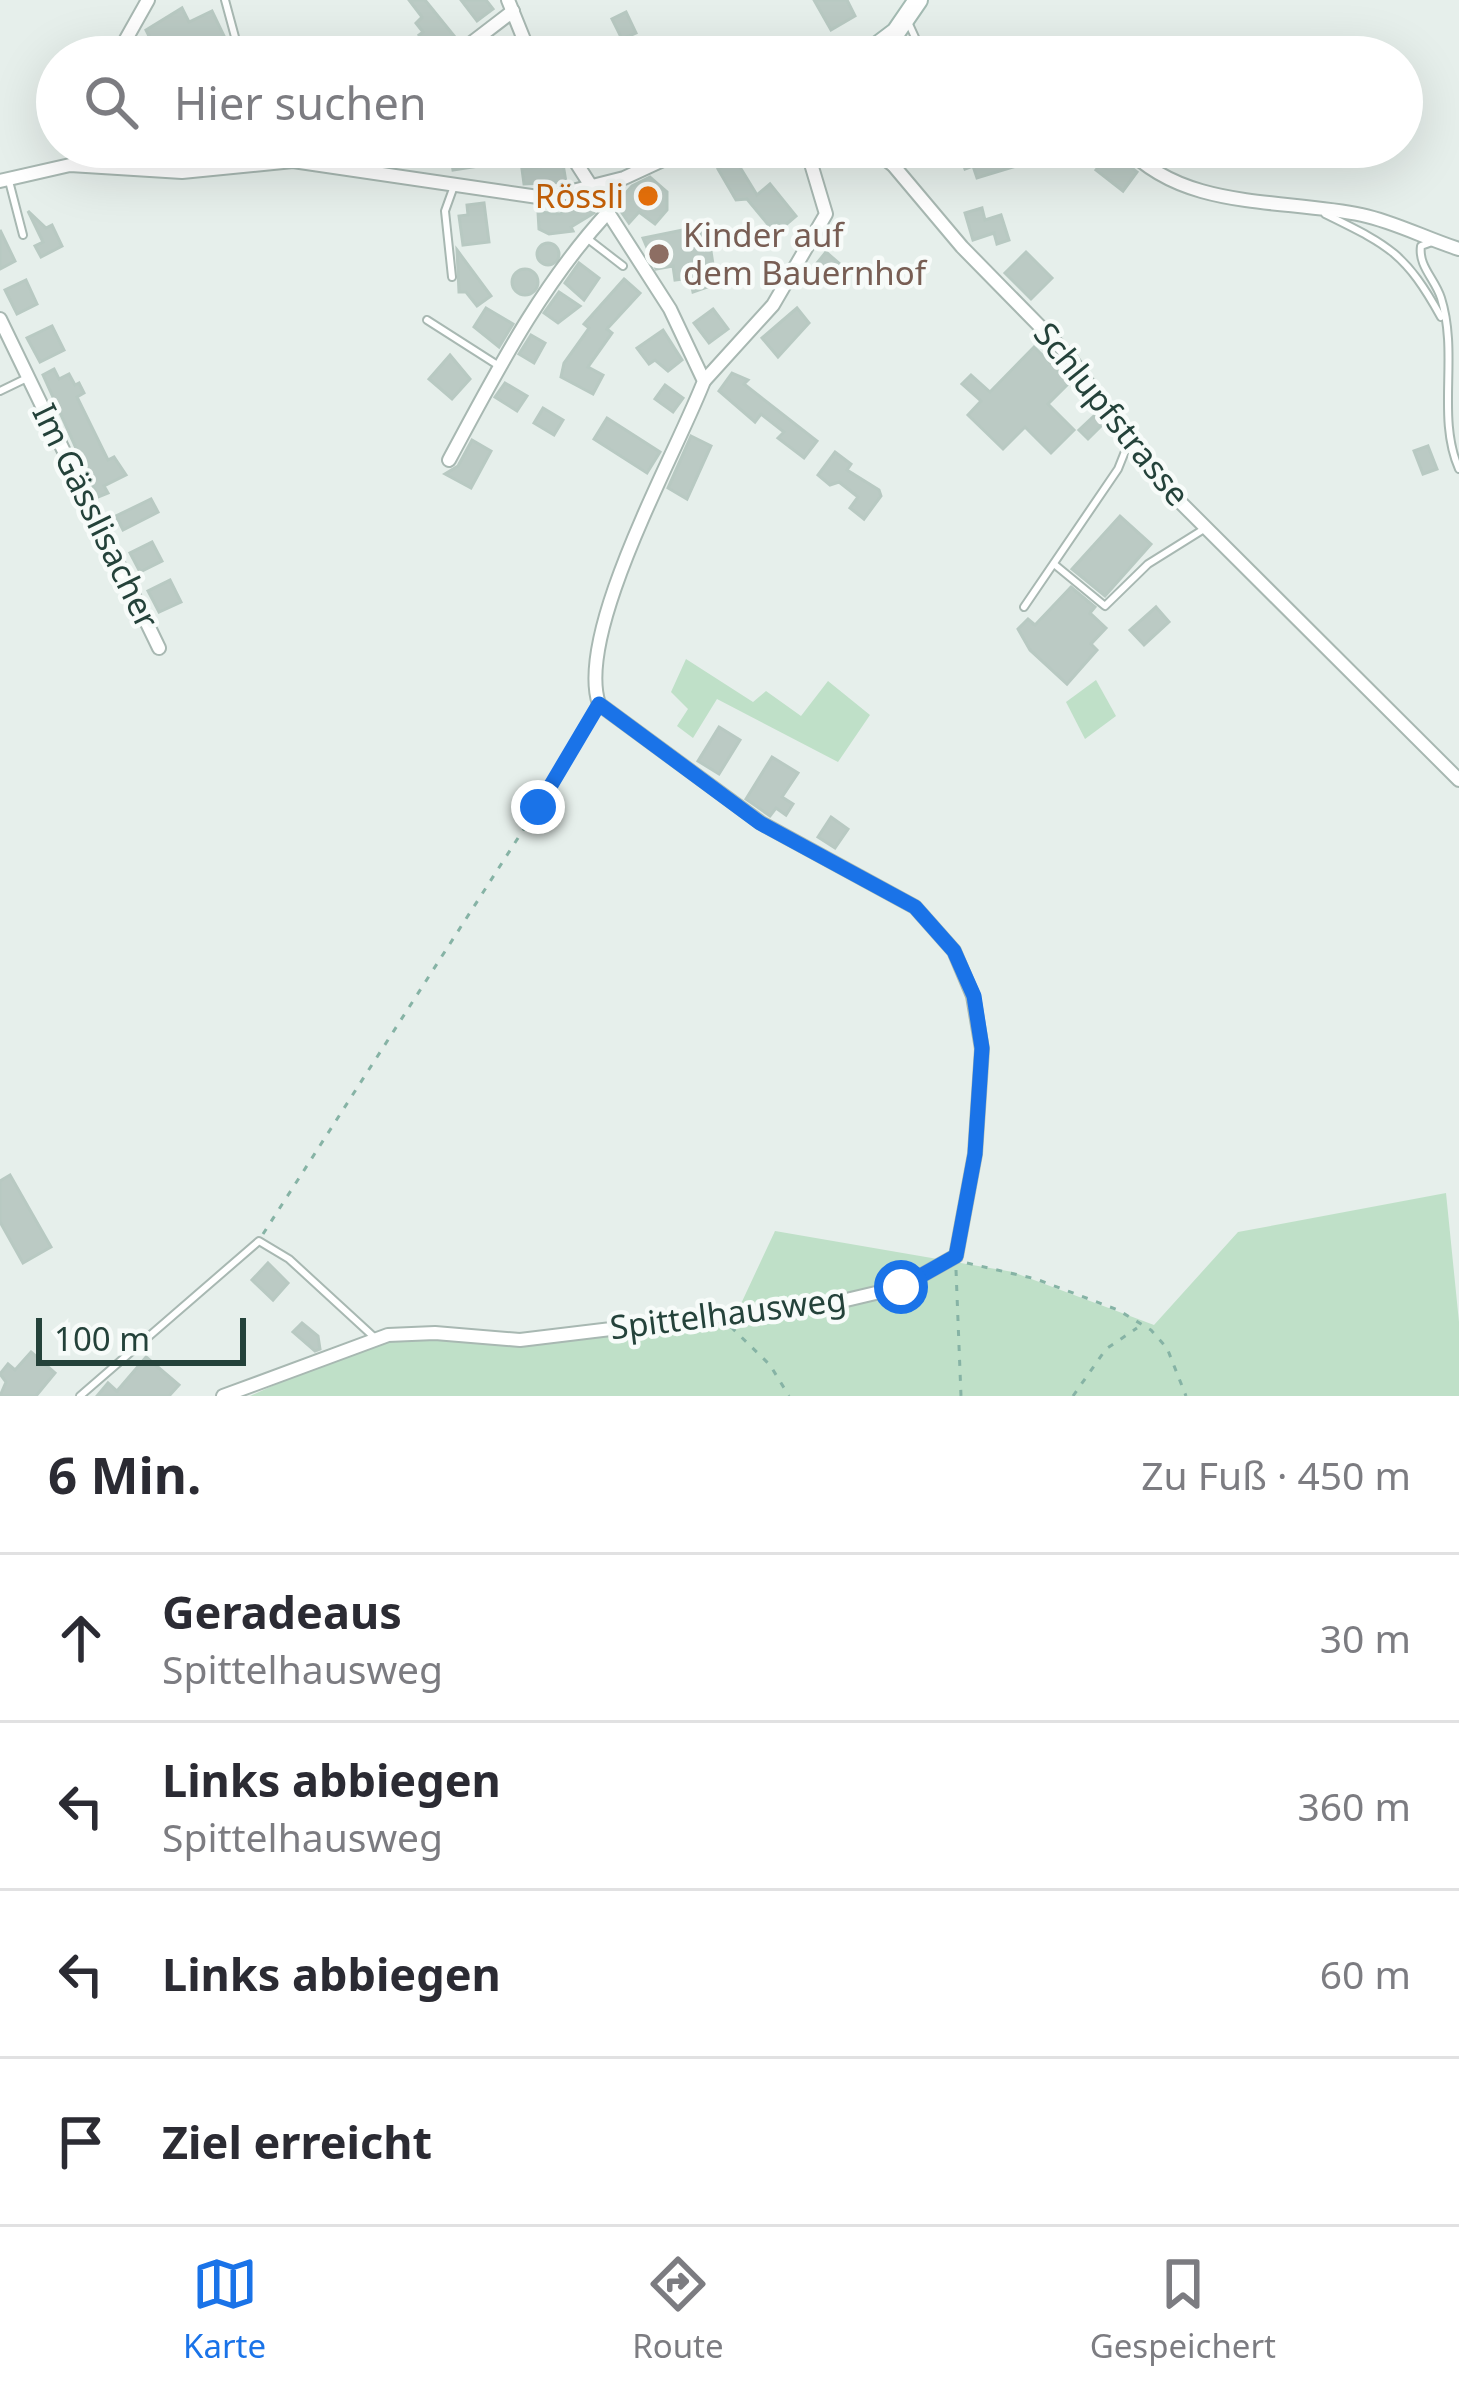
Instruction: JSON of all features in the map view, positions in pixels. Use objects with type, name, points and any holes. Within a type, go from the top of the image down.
[{"type":"street","points":[[128,36],[148,0]]},
{"type":"street","points":[[887,36],[906,20],[918,0]]},
{"type":"street","points":[[476,36],[510,6],[522,36]]},
{"type":"street","points":[[4,180],[57,168]]},
{"type":"street","points":[[118,168],[182,172],[222,168]]},
{"type":"street","points":[[344,168],[545,198],[638,168]]},
{"type":"street","points":[[579,168],[670,309],[704,381]]},
{"type":"street","points":[[812,168],[826,214],[773,305],[704,381],[629,553],[595,675],[599,704],[760,823],[915,907],[954,951],[974,996],[982,1048],[975,1154],[956,1256]]},
{"type":"street","name":"Schlupfstrasse","points":[[896,168],[962,247],[1069,356],[1128,442],[1459,780]]},
{"type":"street","points":[[1147,168],[1188,190],[1374,218],[1459,249]]},
{"type":"street","points":[[449,460],[529,310],[609,211]]},
{"type":"street","name":"Im Gässlisacher","points":[[0,320],[159,648]]},
{"type":"street","name":"Spittelhausweg","points":[[223,1396],[375,1338],[425,1332],[510,1341],[880,1293],[923,1278],[956,1256]]},
{"type":"lane","points":[[225,0],[235,36]]},
{"type":"lane","points":[[906,20],[914,36]]},
{"type":"lane","points":[[4,180],[23,235]]},
{"type":"lane","points":[[452,277],[446,212],[455,183]]},
{"type":"lane","points":[[1313,208],[1381,239],[1427,291],[1446,325]]},
{"type":"lane","points":[[585,236],[623,266]]},
{"type":"lane","points":[[1436,242],[1420,246],[1420,258],[1442,299],[1453,382],[1447,442],[1459,470]]},
{"type":"lane","points":[[427,320],[500,366]]},
{"type":"lane","points":[[0,391],[28,376]]},
{"type":"lane","points":[[1024,607],[1118,469],[1128,442]]},
{"type":"lane","points":[[1054,564],[1105,606],[1148,564],[1207,527]]},
{"type":"lane","points":[[80,1396],[259,1241],[289,1258],[375,1338]]},
{"type":"path","points":[[259,1241],[395,1036],[599,704]]},
{"type":"path","points":[[961,1396],[956,1256],[1118,1310],[1162,1339],[1186,1396]]},
{"type":"path","points":[[715,1315],[770,1365],[789,1396]]},
{"type":"path","points":[[1136,1339],[1139,1327]]},
{"type":"path","points":[[1073,1396],[1106,1349],[1139,1327]]},
{"type":"green space","points":[[686,659],[753,702],[766,691],[801,716],[828,681],[870,715],[838,762],[717,699],[693,738],[677,726],[688,709],[671,692]]},
{"type":"green space","points":[[1096,680],[1116,716],[1085,739],[1066,702]]},
{"type":"green space","points":[[1446,1193],[1459,1322],[1459,1396],[250,1396],[374,1340],[424,1336],[514,1346],[732,1323],[775,1231],[1013,1272],[1154,1325],[1238,1232]]},
{"type":"building","points":[[409,0],[425,0],[454,36],[420,36],[423,32],[416,23],[422,17]]},
{"type":"building","points":[[461,0],[486,0],[493,9],[477,21]]},
{"type":"building","points":[[814,0],[847,0],[855,16],[831,30]]},
{"type":"building","points":[[182,8],[189,22],[212,11],[224,36],[149,36],[146,30]]},
{"type":"building","points":[[626,12],[636,33],[620,36],[612,19]]},
{"type":"building","points":[[564,168],[566,182],[524,184],[522,169]]},
{"type":"building","points":[[740,168],[757,195],[770,184],[796,216],[782,228],[777,222],[770,227],[747,199],[736,200],[718,169]]},
{"type":"building","points":[[974,168],[1010,168],[977,178]]},
{"type":"building","points":[[1132,168],[1137,172],[1123,191],[1096,170]]},
{"type":"building","points":[[650,177],[667,192],[667,210],[655,224],[639,212],[629,223],[616,204],[632,186]]},
{"type":"building","points":[[586,200],[594,213],[571,227],[573,231],[549,234],[539,229],[538,212],[560,214]]},
{"type":"building","points":[[484,203],[489,242],[463,245],[459,216],[468,215],[467,205]]},
{"type":"building","points":[[982,208],[985,220],[1001,215],[1009,240],[997,244],[994,233],[973,240],[965,213]]},
{"type":"building","points":[[28,211],[46,228],[52,225],[62,246],[41,257],[35,246],[43,242]]},
{"type":"building","points":[[707,225],[716,284],[693,292],[690,278],[675,280],[673,266],[656,269],[643,238]]},
{"type":"building","points":[[0,230],[15,261],[0,269]]},
{"type":"building","points":[[548,243],[559,254],[548,265],[537,254]]},
{"type":"building","points":[[457,250],[491,296],[477,306],[466,292],[459,292]]},
{"type":"building","points":[[826,252],[849,272],[836,287],[813,268]]},
{"type":"building","points":[[1026,252],[1052,278],[1031,299],[1005,273]]},
{"type":"building","points":[[579,263],[599,278],[584,300],[565,283]]},
{"type":"building","points":[[525,269],[538,282],[525,295],[512,282]]},
{"type":"building","points":[[624,279],[640,293],[607,329],[612,333],[588,367],[603,375],[593,394],[561,377],[564,363],[589,328],[584,324]]},
{"type":"building","points":[[26,280],[37,304],[17,314],[5,290]]},
{"type":"building","points":[[559,292],[580,306],[558,323],[544,313]]},
{"type":"building","points":[[486,308],[513,324],[499,347],[474,327]]},
{"type":"building","points":[[797,308],[809,323],[778,357],[762,338]]},
{"type":"building","points":[[713,309],[728,329],[709,343],[694,323]]},
{"type":"building","points":[[52,326],[64,350],[40,362],[27,338]]},
{"type":"building","points":[[663,330],[682,360],[668,371],[655,360],[649,364],[637,348]]},
{"type":"building","points":[[531,335],[545,343],[534,363],[519,354]]},
{"type":"building","points":[[1034,347],[1070,382],[1048,404],[1074,430],[1051,453],[1025,427],[1003,449],[968,415],[981,401],[962,384],[971,375],[990,392]]},
{"type":"building","points":[[450,355],[470,379],[452,399],[429,379]]},
{"type":"building","points":[[54,369],[59,379],[69,374],[75,385],[79,383],[84,393],[77,397],[108,460],[114,457],[126,475],[104,486],[108,493],[98,497],[43,375]]},
{"type":"building","points":[[732,373],[748,380],[744,384],[817,441],[804,458],[778,438],[784,432],[761,414],[755,422],[719,391]]},
{"type":"building","points":[[505,383],[527,396],[517,411],[495,397]]},
{"type":"building","points":[[665,385],[683,398],[673,412],[655,399]]},
{"type":"building","points":[[543,408],[563,420],[554,435],[534,423]]},
{"type":"building","points":[[1096,414],[1103,424],[1088,439],[1079,430]]},
{"type":"building","points":[[607,418],[660,452],[647,473],[594,439]]},
{"type":"building","points":[[691,436],[711,446],[687,499],[668,488]]},
{"type":"building","points":[[472,440],[491,451],[471,488],[445,474],[458,466]]},
{"type":"building","points":[[1428,446],[1437,469],[1423,474],[1414,451]]},
{"type":"building","points":[[835,452],[851,464],[847,470],[879,490],[881,496],[864,519],[850,508],[858,497],[839,482],[830,485],[818,475]]},
{"type":"building","points":[[151,499],[158,512],[123,530],[116,516]]},
{"type":"building","points":[[1120,516],[1151,544],[1105,596],[1072,569]]},
{"type":"building","points":[[152,542],[162,561],[140,572],[130,553]]},
{"type":"building","points":[[170,580],[181,602],[159,612],[148,591]]},
{"type":"building","points":[[1071,587],[1095,607],[1090,613],[1106,628],[1091,644],[1097,650],[1067,684],[1030,650],[1018,629],[1028,619],[1035,625]]},
{"type":"building","points":[[1156,607],[1169,622],[1144,645],[1130,630]]},
{"type":"building","points":[[719,727],[740,740],[719,774],[698,761]]},
{"type":"building","points":[[772,757],[798,773],[782,797],[793,804],[786,815],[776,808],[770,816],[746,799]]},
{"type":"building","points":[[831,817],[848,829],[835,848],[818,837]]},
{"type":"building","points":[[10,1175],[51,1247],[23,1263],[0,1222],[0,1181]]},
{"type":"building","points":[[268,1263],[288,1283],[273,1300],[252,1280]]},
{"type":"building","points":[[302,1323],[318,1336],[320,1349],[315,1351],[293,1332]]},
{"type":"building","points":[[31,1352],[55,1373],[36,1396],[0,1396],[6,1382],[0,1374],[8,1364],[15,1370]]},
{"type":"building","points":[[146,1357],[179,1385],[169,1396],[97,1396],[108,1383],[117,1391]]},
{"type":"place","name":"Rössli","points":[[648,196]]},
{"type":"place","name":"Kinder auf dem Bauernhof","points":[[659,254]]},
{"type":"route","points":[[538,807],[599,704],[760,823],[905,900],[940,930],[968,980],[981,1032],[975,1154],[956,1256],[901,1287]]}]
